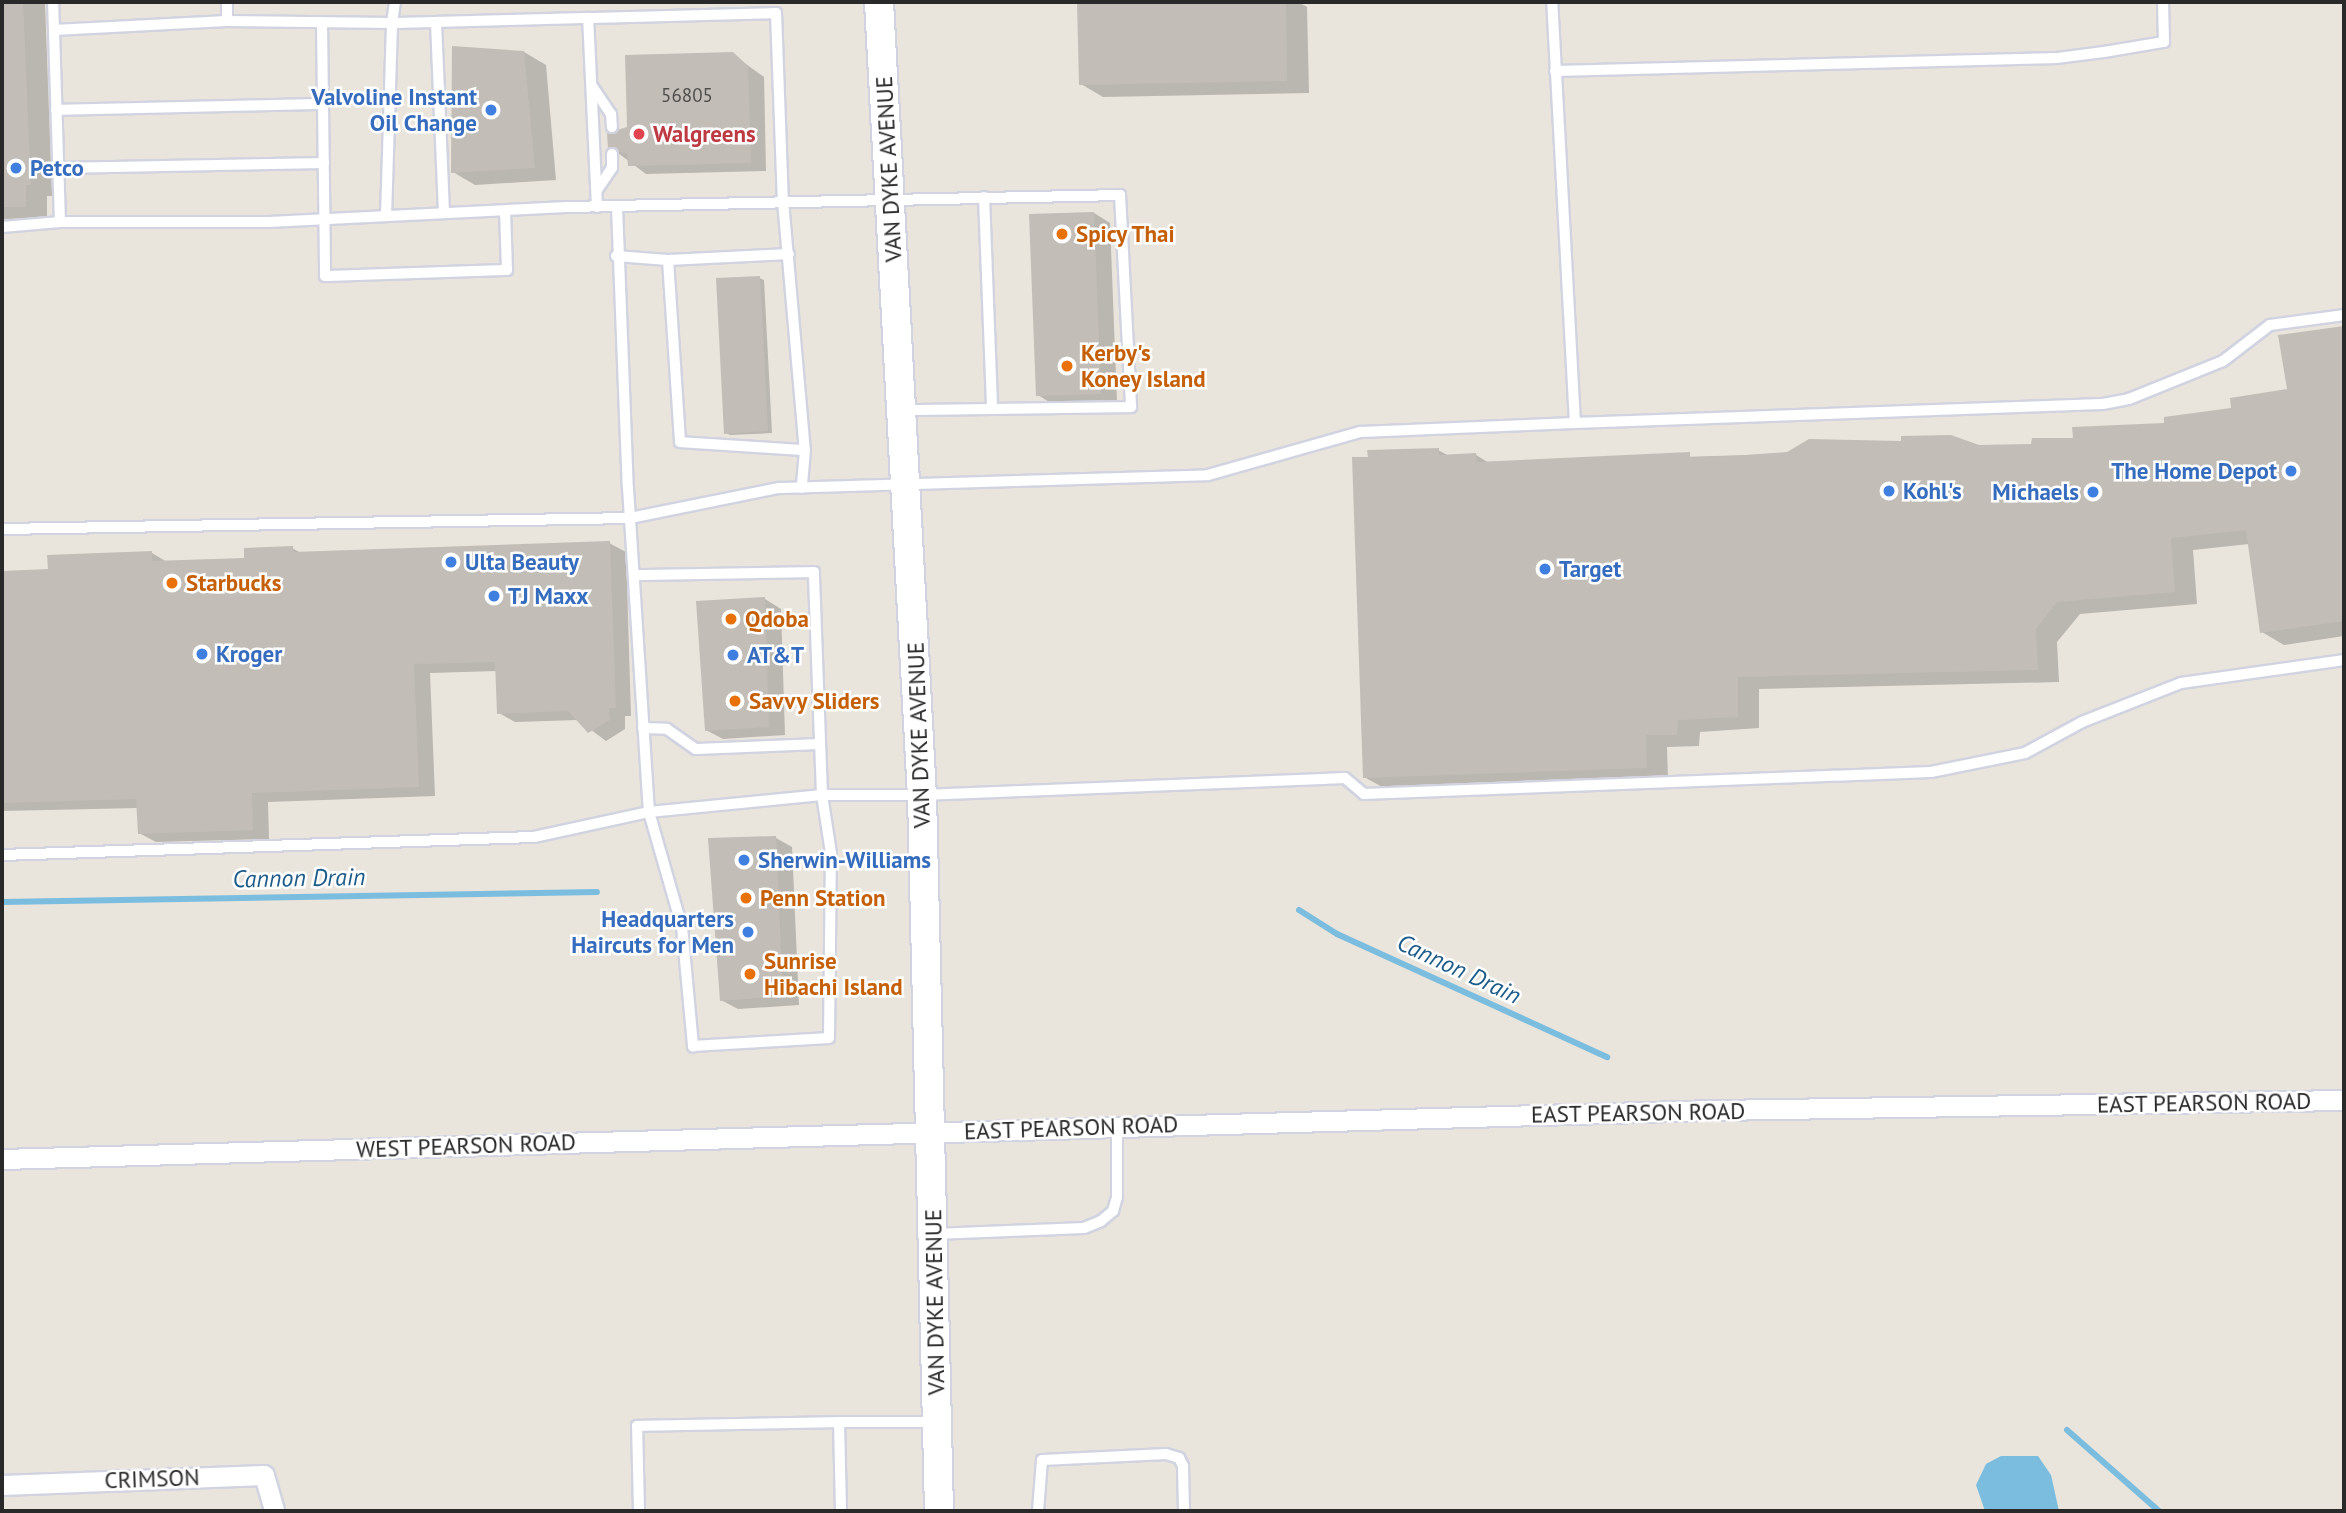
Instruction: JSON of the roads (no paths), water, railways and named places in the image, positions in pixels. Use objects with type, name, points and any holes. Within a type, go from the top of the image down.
[{"type":"main road","name":"VAN DYKE AVENUE","points":[[879,2],[922,795],[939,1511]]},
{"type":"street","name":"EAST PEARSON ROAD","points":[[931,1132],[1715,1110],[2344,1100]]},
{"type":"street","name":"WEST PEARSON ROAD","points":[[2,1159],[931,1132]]},
{"type":"street","name":"CRIMSON","points":[[2,1485],[264,1475],[274,1511]]},
{"type":"lane","points":[[53,2],[60,222]]},
{"type":"lane","points":[[227,2],[227,21]]},
{"type":"lane","points":[[386,216],[392,23],[395,2]]},
{"type":"lane","points":[[1552,2],[1575,423]]},
{"type":"lane","points":[[1555,71],[2104,52],[2164,42],[2163,2]]},
{"type":"lane","points":[[54,30],[227,21],[392,23],[776,13],[783,201],[805,450],[802,488]]},
{"type":"lane","points":[[588,18],[597,206]]},
{"type":"lane","points":[[322,22],[325,276],[507,270],[505,211]]},
{"type":"lane","points":[[436,22],[444,214]]},
{"type":"lane","points":[[592,86],[611,114],[612,127]]},
{"type":"lane","points":[[56,110],[323,104]]},
{"type":"lane","points":[[597,191],[612,168],[612,153]]},
{"type":"lane","points":[[58,168],[324,163]]},
{"type":"lane","points":[[2,227],[60,222],[325,219],[597,206],[1121,195],[1131,407],[903,410]]},
{"type":"lane","points":[[984,197],[992,409]]},
{"type":"lane","points":[[617,207],[616,256],[630,518],[649,812],[682,926],[693,1046],[829,1038],[831,853],[822,795],[814,572],[634,575]]},
{"type":"lane","points":[[616,256],[668,260],[789,254]]},
{"type":"lane","points":[[668,260],[680,442],[805,450]]},
{"type":"lane","points":[[2,529],[630,518],[779,488],[907,488],[1208,475],[1360,432],[2103,404],[2129,399],[2223,360],[2270,325],[2344,315]]},
{"type":"lane","points":[[2,855],[534,837],[649,812],[822,795],[922,795],[1345,778],[1364,794],[1931,772],[2025,753],[2082,722],[2181,683],[2344,660]]},
{"type":"lane","points":[[643,728],[667,729],[696,749],[820,744]]},
{"type":"lane","points":[[933,1234],[1084,1228],[1101,1221],[1113,1211],[1117,1197],[1117,1127]]},
{"type":"lane","points":[[839,1422],[841,1511]]},
{"type":"lane","points":[[639,1511],[637,1426],[937,1422]]},
{"type":"lane","points":[[1038,1511],[1042,1460],[1166,1454],[1179,1458],[1182,1466],[1184,1511]]},
{"type":"water","points":[[2001,1456],[2038,1456],[2051,1475],[2059,1511],[1985,1511],[1976,1485],[1986,1464]]},
{"type":"waterway","name":"Cannon Drain","points":[[2,902],[597,892]]},
{"type":"waterway","name":"Cannon Drain","points":[[1299,910],[1337,934],[1607,1057]]},
{"type":"waterway","name":"Cannon Drain","points":[[2067,1430],[2159,1511]]},
{"type":"place","name":"Valvoline Instant Oil Change","points":[[491,110]]},
{"type":"place","name":"Walgreens","points":[[639,134]]},
{"type":"place","name":"Petco","points":[[16,168]]},
{"type":"place","name":"Spicy Thai","points":[[1062,234]]},
{"type":"place","name":"Kerby's Koney Island","points":[[1067,366]]},
{"type":"place","name":"The Home Depot","points":[[2291,471]]},
{"type":"place","name":"Kohl's","points":[[1889,491]]},
{"type":"place","name":"Michaels","points":[[2093,492]]},
{"type":"place","name":"Ulta Beauty","points":[[451,562]]},
{"type":"place","name":"Target","points":[[1545,569]]},
{"type":"place","name":"Starbucks","points":[[172,583]]},
{"type":"place","name":"TJ Maxx","points":[[494,596]]},
{"type":"place","name":"Qdoba","points":[[731,619]]},
{"type":"place","name":"Kroger","points":[[202,654]]},
{"type":"place","name":"AT&T","points":[[733,655]]},
{"type":"place","name":"Savvy Sliders","points":[[735,701]]},
{"type":"place","name":"Sherwin-Williams","points":[[744,860]]},
{"type":"place","name":"Penn Station","points":[[746,898]]},
{"type":"place","name":"Headquarters Haircuts for Men","points":[[748,932]]},
{"type":"place","name":"Sunrise Hibachi Island","points":[[750,974]]}]
